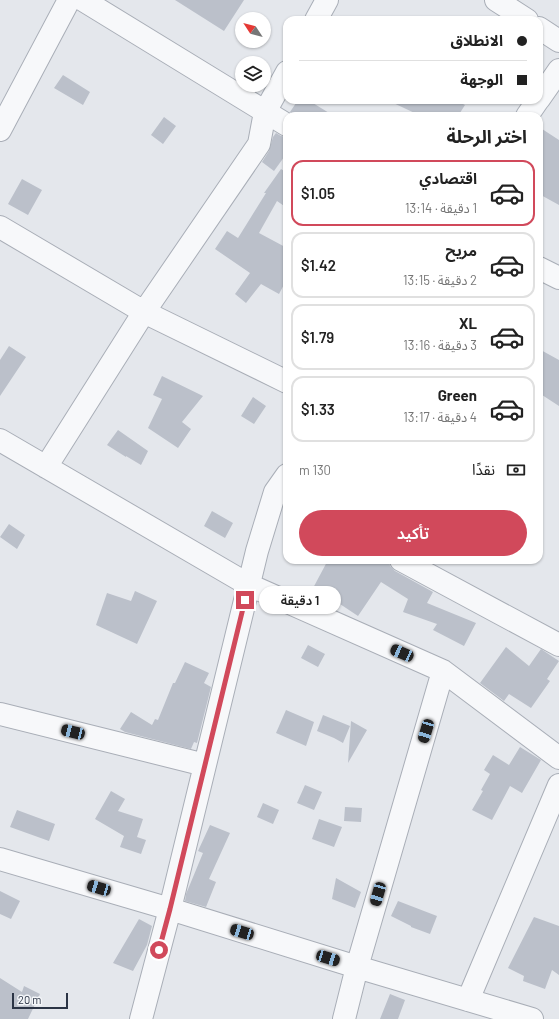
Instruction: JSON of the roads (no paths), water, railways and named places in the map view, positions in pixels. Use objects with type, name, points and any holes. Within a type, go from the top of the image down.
[{"type":"street","points":[[0,130],[69,0]]},
{"type":"street","points":[[83,0],[283,123]]},
{"type":"street","points":[[318,16],[327,0]]},
{"type":"street","points":[[496,0],[521,16]]},
{"type":"street","points":[[543,31],[559,41]]},
{"type":"street","points":[[543,92],[559,70]]},
{"type":"street","points":[[46,467],[144,312],[259,144],[265,112],[283,79]]},
{"type":"street","points":[[0,227],[144,312],[283,380]]},
{"type":"street","points":[[543,270],[559,278]]},
{"type":"street","points":[[0,440],[249,585],[443,671],[556,749]]},
{"type":"street","points":[[141,1019],[170,909],[257,551],[283,489]]},
{"type":"street","points":[[408,564],[559,645]]},
{"type":"street","points":[[344,1019],[356,968],[443,671]]},
{"type":"street","points":[[0,714],[205,765]]},
{"type":"street","points":[[468,1000],[559,785]]},
{"type":"street","points":[[0,859],[170,909],[356,968],[532,1019]]}]
